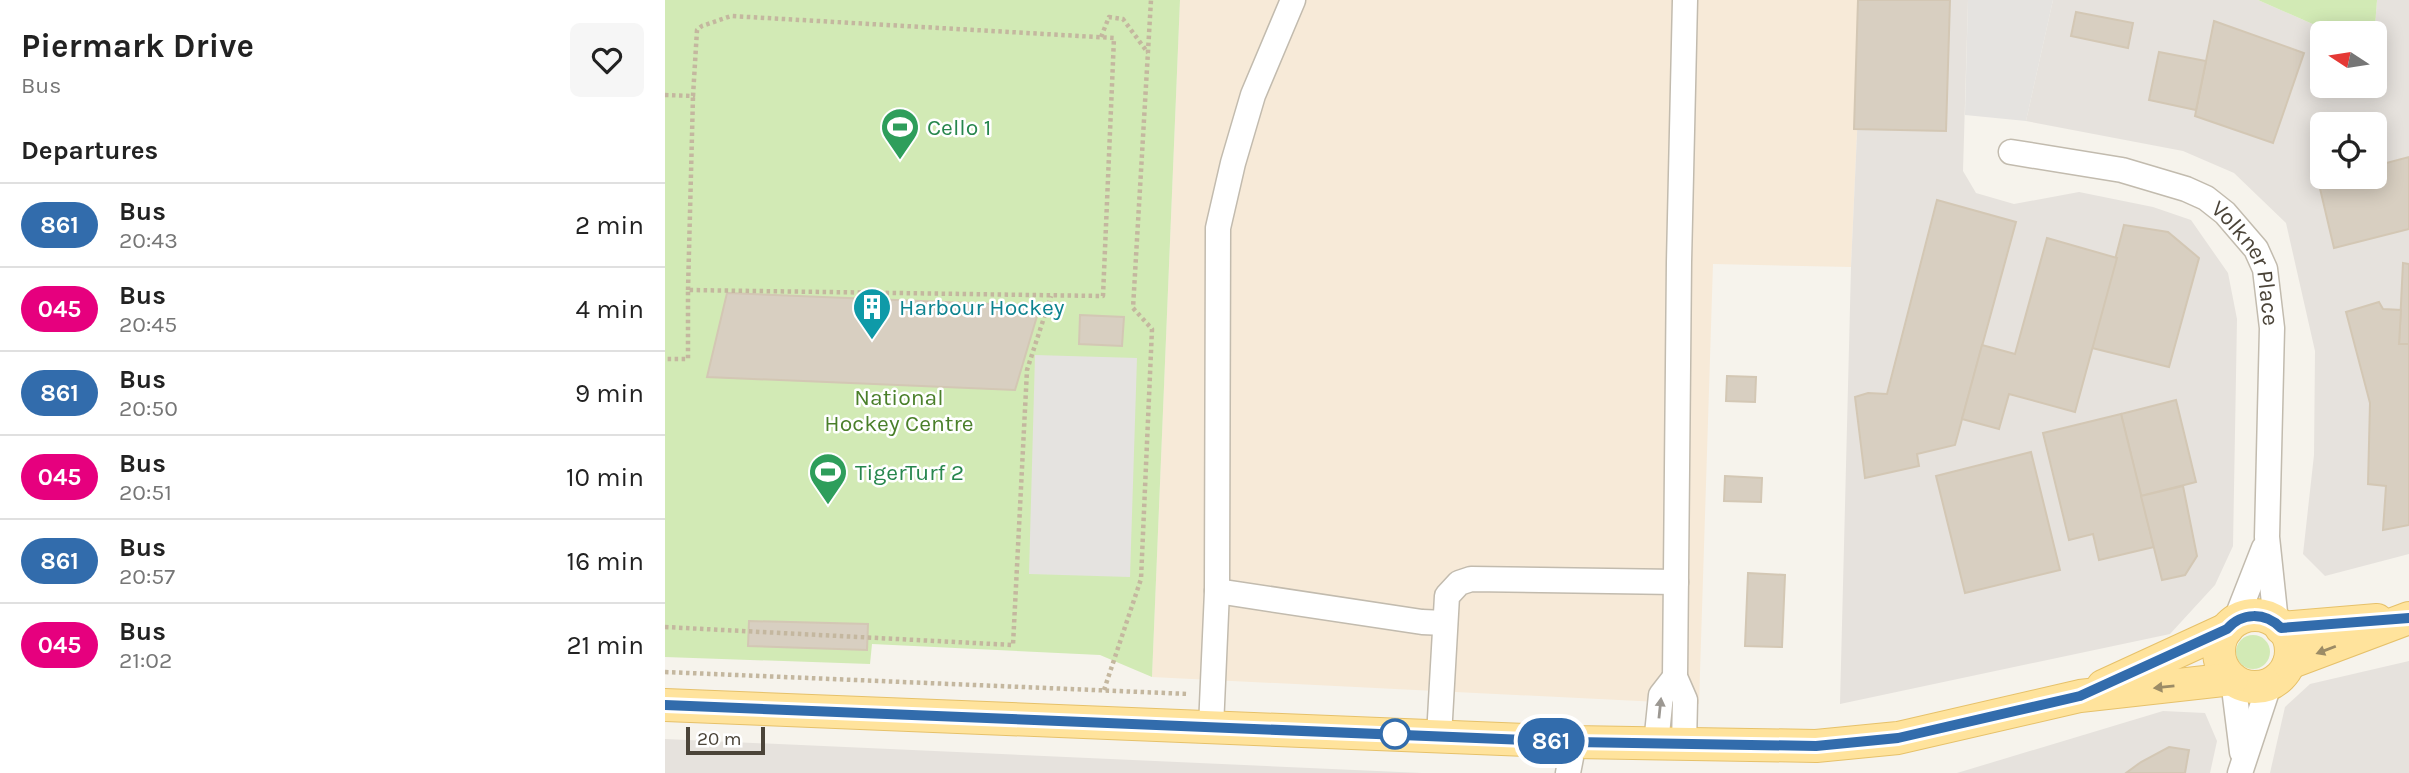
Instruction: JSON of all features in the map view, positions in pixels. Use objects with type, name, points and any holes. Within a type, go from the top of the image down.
[{"type":"main road","points":[[2080,696],[2246,617],[2258,616],[2278,625],[2409,618]]},
{"type":"main road","points":[[2231,625],[2221,641],[2219,655],[2223,668],[2232,679],[2250,687],[2409,618]]},
{"type":"main road","points":[[2278,625],[2290,645],[2279,674]]},
{"type":"main road","points":[[665,705],[1574,742],[1816,746],[1872,741],[1937,730],[2080,696],[2232,679]]},
{"type":"street","points":[[1211,727],[1217,591],[1218,229],[1233,163],[1253,95],[1293,0]]},
{"type":"street","points":[[1670,745],[1661,695],[1675,677],[1679,262],[1685,0]]},
{"type":"street","name":"Volkner Place","points":[[2011,152],[2122,170],[2186,189],[2206,198],[2225,213],[2256,249],[2265,269],[2272,328],[2267,537],[2278,625]]},
{"type":"street","name":"Volkner Place","points":[[2231,625],[2252,582],[2267,537]]},
{"type":"street","points":[[1439,736],[1447,596],[1459,583],[1471,579],[1676,582]]},
{"type":"street","points":[[1217,591],[1422,622],[1445,623]]},
{"type":"street","points":[[2241,771],[2279,674]]},
{"type":"street","points":[[2232,679],[2241,733],[2241,771]]},
{"type":"street","points":[[1568,773],[1574,742]]},
{"type":"path","points":[[1104,690],[1142,579],[1153,329],[1133,308],[1151,0]]},
{"type":"path","points":[[665,359],[688,359],[688,290],[693,96],[697,30],[702,26],[731,16],[1114,38],[1103,296],[688,290]]},
{"type":"path","points":[[1101,37],[1109,17],[1123,19],[1148,53]]},
{"type":"path","points":[[665,95],[693,96]]},
{"type":"path","points":[[665,627],[1013,645],[1027,370],[1051,296]]},
{"type":"shaded area","points":[[1180,0],[1863,0],[1851,267],[1713,264],[1699,704],[1152,677]]},
{"type":"shaded area","points":[[1863,0],[1968,0],[1963,171],[1976,193],[2014,204],[2079,192],[2153,207],[2191,220],[2228,273],[2237,319],[2233,546],[2215,585],[2170,634],[1840,704],[1851,267]]},
{"type":"shaded area","points":[[1968,0],[2053,0],[2026,121],[1965,115]]},
{"type":"shaded area","points":[[2053,0],[2258,0],[2310,23],[2310,98],[2387,98],[2387,21],[2375,21],[2377,0],[2409,0],[2409,554],[2325,576],[2303,554],[2314,455],[2315,351],[2286,223],[2234,173],[2183,151],[2026,121]]},
{"type":"shaded area","points":[[1035,355],[1137,358],[1130,577],[1029,574]]},
{"type":"shaded area","points":[[2409,661],[2409,773],[2270,773],[2285,707],[2310,684]]},
{"type":"shaded area","points":[[2163,711],[2205,713],[2217,741],[2210,773],[1957,773]]},
{"type":"shaded area","points":[[665,739],[1422,773],[665,773]]},
{"type":"green space","name":"National Hockey Centre","points":[[665,0],[1180,0],[1152,677],[1100,655],[872,644],[870,664],[665,657]]},
{"type":"green space","points":[[2258,0],[2377,0],[2375,21],[2310,23]]},
{"type":"green space","points":[[2253,635],[2265,640],[2270,652],[2265,664],[2253,669],[2241,664],[2236,652],[2241,640]]},
{"type":"building","points":[[1858,0],[1950,0],[1946,131],[1854,129]]},
{"type":"building","points":[[2076,12],[2133,23],[2128,48],[2071,36]]},
{"type":"building","points":[[2214,21],[2304,53],[2273,143],[2195,116]]},
{"type":"building","points":[[2159,52],[2206,61],[2196,110],[2149,100]]},
{"type":"building","points":[[2409,157],[2409,229],[2334,248],[2320,189],[2387,189],[2387,163]]},
{"type":"building","points":[[1937,200],[2016,222],[1955,445],[1917,454],[1919,466],[1865,478],[1855,397],[1868,393],[1887,394]]},
{"type":"building","points":[[2124,225],[2168,232],[2199,258],[2169,367],[2092,348]]},
{"type":"building","points":[[2047,238],[2117,258],[2075,412],[2009,394],[1999,429],[1962,419],[1982,345],[2015,354]]},
{"type":"building","points":[[2403,263],[2409,264],[2409,344],[2399,344]]},
{"type":"building","name":"Harbour Hockey","points":[[727,293],[1040,306],[1015,390],[707,377]]},
{"type":"building","points":[[2379,302],[2383,309],[2401,310],[2399,344],[2409,344],[2409,525],[2383,530],[2386,486],[2368,484],[2370,403],[2346,312]]},
{"type":"building","points":[[1080,315],[1124,317],[1122,346],[1079,344]]},
{"type":"building","points":[[1727,376],[1756,377],[1755,402],[1726,401]]},
{"type":"building","points":[[2176,400],[2196,482],[2141,496],[2121,414]]},
{"type":"building","points":[[2121,414],[2154,547],[2099,560],[2093,534],[2069,540],[2043,433]]},
{"type":"building","points":[[2031,452],[2060,570],[1965,593],[1936,476]]},
{"type":"building","points":[[1725,476],[1762,478],[1761,502],[1724,501]]},
{"type":"building","points":[[2183,486],[2197,556],[2185,575],[2162,580],[2141,496]]},
{"type":"building","points":[[1748,573],[1785,575],[1782,647],[1745,646]]},
{"type":"building","points":[[749,621],[868,624],[867,650],[748,646]]},
{"type":"building","points":[[2169,747],[2189,750],[2185,773],[2126,773],[2141,762]]},
{"type":"bus line","name":"861","points":[[665,705],[1574,742],[1816,746],[1898,738],[2080,696],[2227,629],[2246,617],[2265,617],[2276,622],[2281,628],[2409,618]]},
{"type":"place","name":"Cello 1","points":[[900,161]]},
{"type":"place","name":"Harbour Hockey","points":[[872,341]]},
{"type":"place","name":"TigerTurf 2","points":[[828,506]]}]
